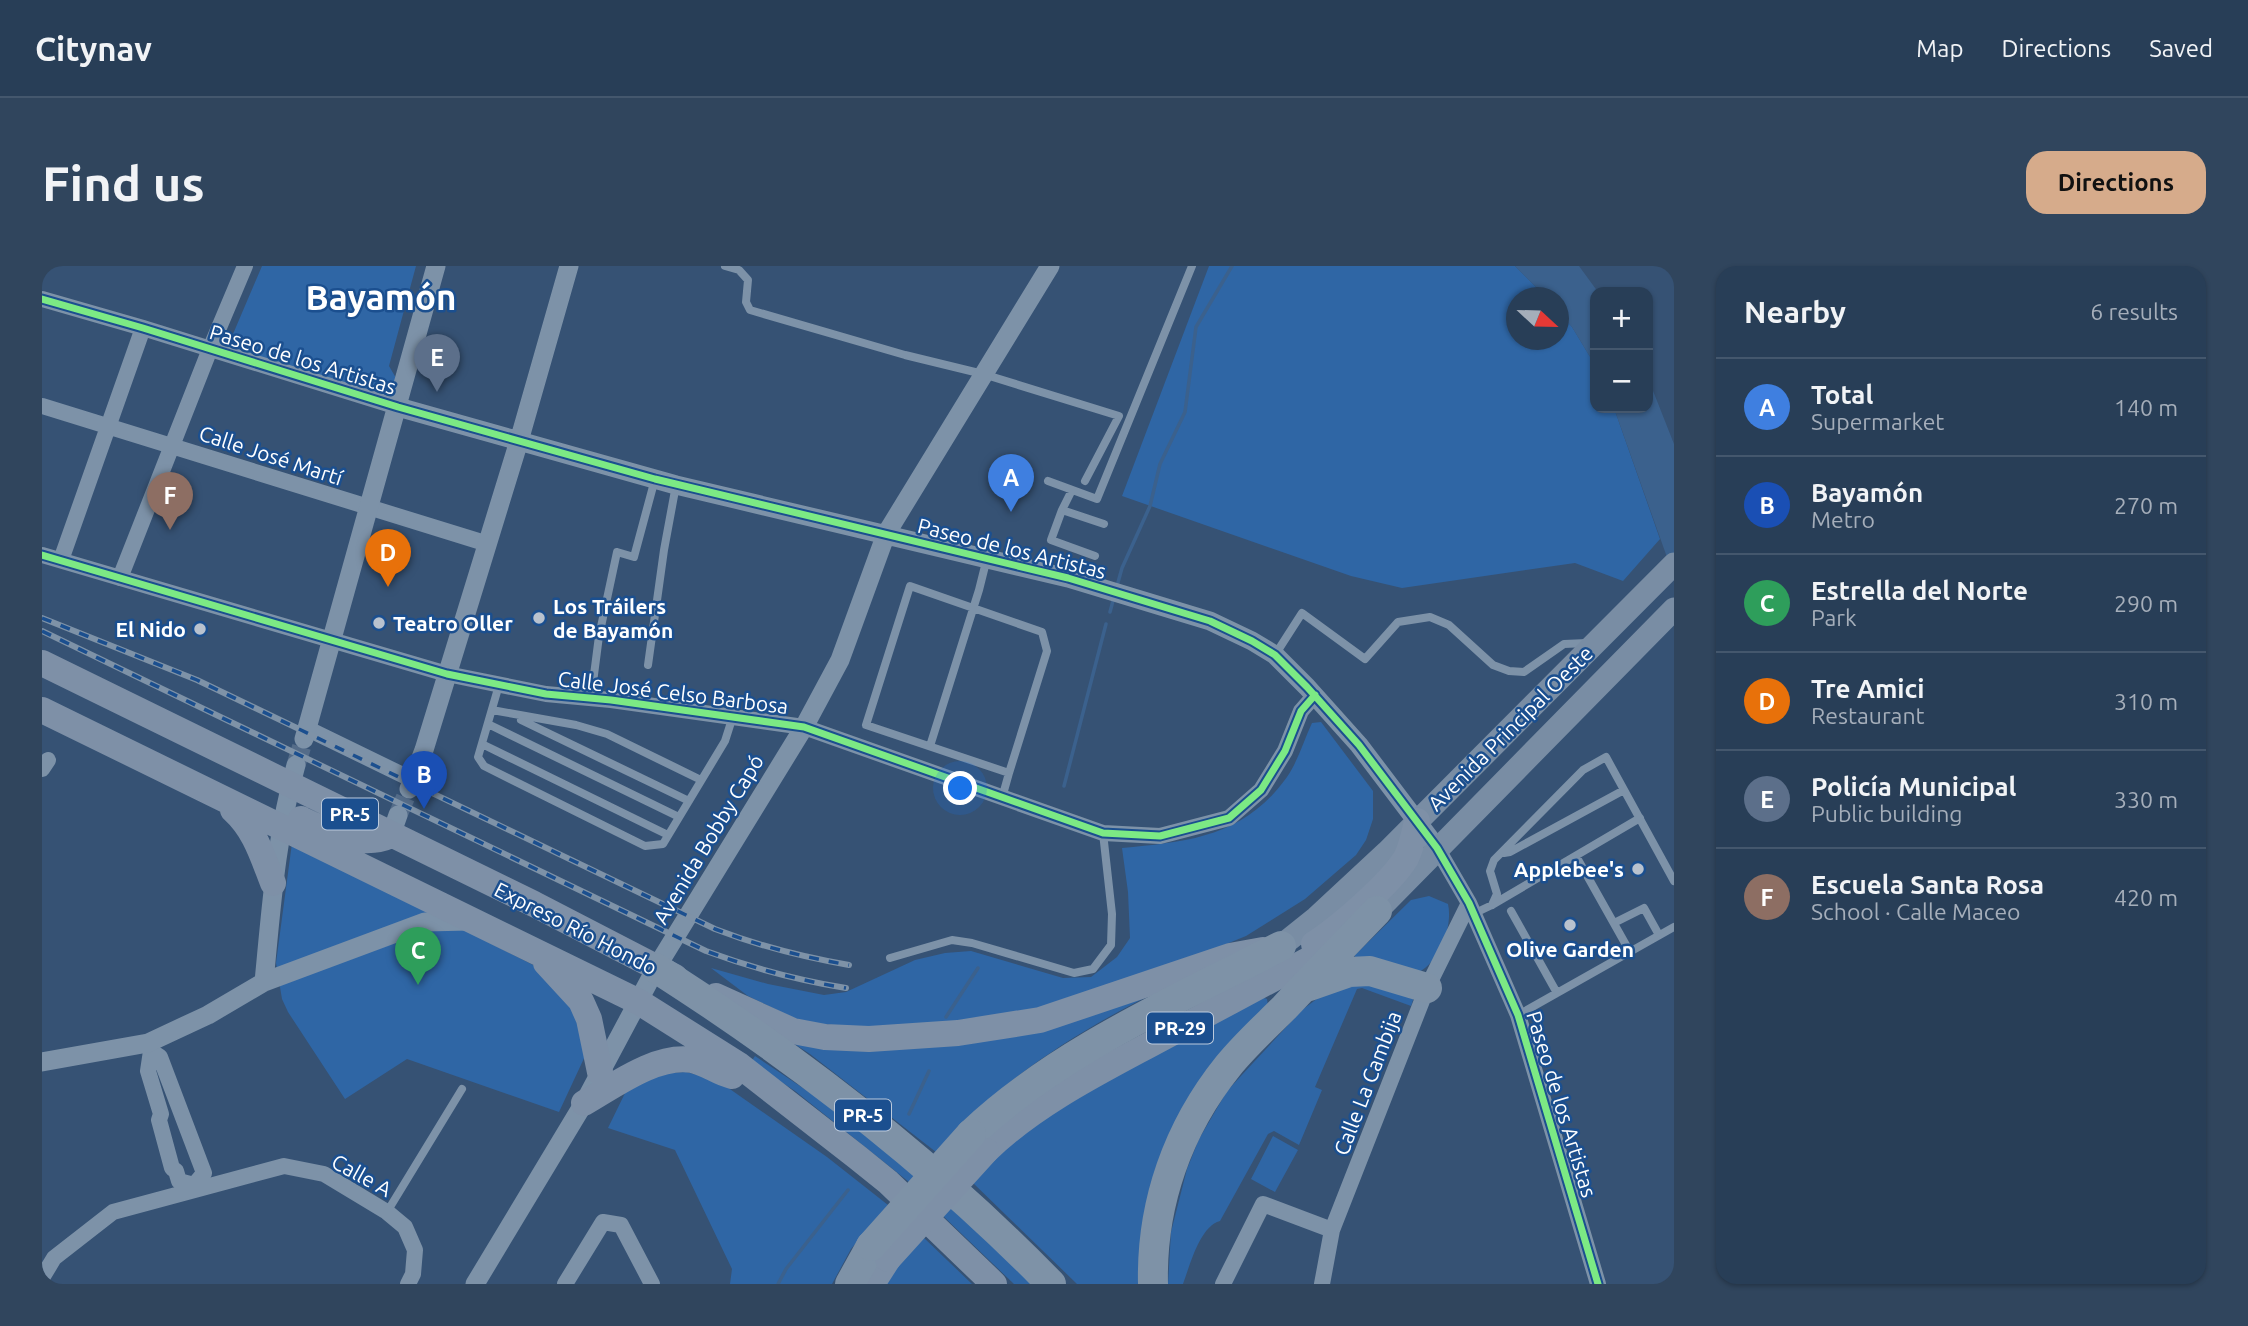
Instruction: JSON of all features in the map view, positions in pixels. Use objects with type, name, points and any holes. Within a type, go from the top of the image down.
[{"type":"highway","name":"Expreso Río Hondo","points":[[42,663],[293,775],[395,825],[534,904],[656,968],[731,1016],[838,1095],[997,1228],[1051,1284]]},
{"type":"highway","points":[[42,691],[284,820],[365,841],[381,840],[395,825]]},
{"type":"highway","name":"Expreso Río Hondo","points":[[42,710],[218,797],[284,820],[474,921],[639,1002],[739,1065],[888,1182],[994,1284]]},
{"type":"highway","points":[[218,797],[246,822],[256,837],[273,883]]},
{"type":"highway","points":[[1232,1001],[1337,927],[1379,888],[1405,859],[1411,847],[1417,821]]},
{"type":"highway","points":[[1153,1284],[1154,1234],[1172,1163],[1185,1133],[1207,1095],[1230,1064],[1377,911]]},
{"type":"highway","name":"PR-29","points":[[979,1143],[999,1138],[1058,1097],[1312,958],[1377,911]]},
{"type":"highway","points":[[656,968],[793,1031],[825,1037],[869,1039],[958,1033],[1040,1020],[1230,956],[1282,946]]},
{"type":"highway","name":"PR-29","points":[[880,1253],[979,1143],[991,1115],[1076,1057],[1135,1022],[1282,946]]},
{"type":"highway","points":[[536,952],[581,1001],[589,1019],[600,1072]]},
{"type":"highway","points":[[1302,989],[1349,972],[1370,971],[1427,988]]},
{"type":"highway","points":[[584,1103],[654,1063],[690,1059],[707,1064],[728,1076],[759,1080]]},
{"type":"highway","points":[[850,1284],[880,1253]]},
{"type":"highway","points":[[873,1284],[880,1253]]},
{"type":"main road","name":"Avenida Principal Oeste","points":[[1282,946],[1356,882],[1674,564]]},
{"type":"main road","name":"Avenida Principal Oeste","points":[[1377,911],[1674,609]]},
{"type":"street","points":[[120,578],[245,266]]},
{"type":"street","points":[[436,266],[305,734],[411,784],[488,544],[569,266]]},
{"type":"street","name":"Avenida Bobby Capó","points":[[475,1284],[584,1103],[656,968],[804,727],[840,660],[887,534],[1050,266]]},
{"type":"street","name":"Paseo de los Artistas","points":[[42,299],[398,407],[676,485],[987,558],[1150,601],[1210,621],[1252,640],[1275,655],[1359,745],[1437,848],[1471,908],[1518,1015],[1598,1284]]},
{"type":"street","points":[[61,561],[143,328]]},
{"type":"street","name":"Calle José Martí","points":[[42,406],[488,544]]},
{"type":"street","name":"Calle José Celso Barbosa","points":[[42,555],[447,674],[546,694],[804,727],[1103,833],[1160,836],[1230,818],[1261,790],[1285,751],[1301,711],[1315,695]]},
{"type":"street","points":[[264,982],[273,883],[293,775]]},
{"type":"street","name":"Calle La Cambija","points":[[1322,1284],[1332,1230],[1427,988],[1471,908]]},
{"type":"street","points":[[42,1062],[149,1047],[264,982],[425,922],[474,921]]},
{"type":"street","points":[[149,1047],[160,1058],[204,1173],[194,1188],[178,1181],[176,1171],[172,1168],[159,1120],[161,1114],[148,1071],[149,1047]]},
{"type":"street","name":"Calle A","points":[[42,1278],[54,1258],[113,1212],[194,1188],[284,1166],[324,1174],[387,1212],[405,1227],[415,1250],[413,1275],[408,1284]]},
{"type":"street","points":[[1223,1284],[1263,1204],[1332,1230]]},
{"type":"street","points":[[565,1284],[603,1222],[621,1224],[652,1284]]},
{"type":"lane","points":[[725,266],[739,270],[748,280],[746,302],[750,310],[905,355],[983,374],[1119,416],[1085,481]]},
{"type":"lane","points":[[1048,481],[1097,499],[1192,266]]},
{"type":"lane","points":[[591,698],[599,636],[617,552],[634,557],[655,479]]},
{"type":"lane","points":[[648,665],[676,485]]},
{"type":"lane","points":[[1072,491],[1051,540],[1096,556]]},
{"type":"lane","points":[[1062,510],[1104,524]]},
{"type":"lane","points":[[930,746],[987,558]]},
{"type":"lane","points":[[1002,797],[1047,652],[1042,632],[909,586],[866,725],[1009,773]]},
{"type":"lane","points":[[1275,655],[1303,613],[1365,659],[1398,622],[1430,617],[1450,625],[1493,665],[1509,671],[1524,672],[1564,644],[1597,642]]},
{"type":"lane","points":[[499,685],[478,757],[484,766],[645,846],[663,844],[725,741],[733,716]]},
{"type":"lane","points":[[492,710],[576,725],[607,734],[701,780]]},
{"type":"lane","points":[[492,710],[549,732],[689,801]]},
{"type":"lane","points":[[488,724],[679,817]]},
{"type":"lane","points":[[482,744],[668,835]]},
{"type":"lane","points":[[1492,905],[1497,894],[1490,871],[1494,860],[1583,771],[1606,757],[1674,881]]},
{"type":"lane","points":[[1502,853],[1510,852],[1624,790]]},
{"type":"lane","points":[[1471,908],[1492,905],[1640,818]]},
{"type":"lane","points":[[890,958],[952,940],[972,943],[1074,973],[1093,969],[1111,945],[1112,914],[1103,833]]},
{"type":"lane","points":[[1576,856],[1630,952]]},
{"type":"lane","points":[[1614,923],[1644,908],[1659,935]]},
{"type":"lane","points":[[1511,911],[1557,993]]},
{"type":"lane","points":[[1518,1015],[1674,927]]},
{"type":"lane","points":[[387,1212],[462,1089]]},
{"type":"shaded area","points":[[262,266],[416,266],[389,366],[396,378],[396,391],[389,395],[377,395],[234,349],[233,334]]},
{"type":"shaded area","points":[[1209,266],[1515,266],[1536,287],[1506,287],[1506,350],[1569,350],[1569,324],[1572,327],[1590,357],[1590,413],[1616,413],[1660,539],[1623,581],[1575,563],[1402,588],[1351,576],[1122,496]]},
{"type":"shaded area","points":[[1515,266],[1579,266],[1594,287],[1590,287],[1590,357],[1569,324],[1569,287],[1536,287]]},
{"type":"shaded area","points":[[1653,391],[1674,444],[1674,577],[1616,413],[1653,413]]},
{"type":"shaded area","points":[[1321,722],[1373,791],[1373,819],[1366,840],[1356,855],[1305,899],[1246,936],[1177,964],[1012,1016],[876,1029],[802,1022],[748,996],[711,968],[768,984],[824,995],[846,992],[915,960],[945,953],[971,951],[1063,978],[1091,977],[1117,957],[1130,938],[1122,848],[1193,838],[1234,824],[1253,812],[1271,797],[1287,777],[1312,723]]},
{"type":"shaded area","points":[[292,843],[545,971],[579,1013],[586,1054],[559,1112],[407,1059],[345,1099],[282,999],[276,963]]},
{"type":"shaded area","points":[[1429,896],[1448,904],[1449,922],[1439,951],[1426,967],[1419,972],[1355,960],[1355,955],[1411,900]]},
{"type":"shaded area","points":[[1352,981],[1414,997],[1411,1006],[1362,988],[1357,989],[1315,1087],[1322,1090],[1299,1145],[1274,1131],[1268,1134],[1220,1221],[1213,1224],[1201,1238],[1183,1284],[1168,1284],[1171,1232],[1187,1169],[1199,1139],[1227,1091],[1302,1010],[1322,995]]},
{"type":"shaded area","points":[[1164,988],[1101,1021],[1042,1059],[986,1102],[936,1152],[810,1054],[773,1030],[841,1043]]},
{"type":"shaded area","points":[[1261,997],[1267,999],[1268,1006],[1220,1057],[1142,1284],[1077,1284],[971,1181],[1043,1116]]},
{"type":"shaded area","points":[[755,1056],[919,1171],[909,1182],[795,1091],[751,1062]]},
{"type":"shaded area","points":[[686,1072],[717,1080],[827,1157],[888,1205],[851,1249],[832,1284],[730,1284],[732,1269],[675,1150],[608,1128],[627,1089],[651,1074]]},
{"type":"shaded area","points":[[1273,1136],[1298,1150],[1275,1192],[1251,1179]]},
{"type":"shaded area","points":[[953,1202],[1039,1284],[1014,1284],[942,1215]]},
{"type":"shaded area","points":[[922,1236],[972,1284],[884,1284]]},
{"type":"waterway","points":[[1117,586],[1122,568],[1150,506],[1160,464],[1185,412],[1196,327],[1232,266]]},
{"type":"waterway","points":[[1110,612],[1114,597]]},
{"type":"waterway","points":[[1064,786],[1106,624]]},
{"type":"waterway","points":[[946,1017],[978,968]]},
{"type":"waterway","points":[[909,1114],[929,1071]]},
{"type":"waterway","points":[[778,1284],[786,1269],[848,1190]]},
{"type":"tunnel","points":[[296,765],[304,739]]},
{"type":"tunnel","points":[[398,815],[409,789]]},
{"type":"railway","points":[[42,618],[197,680],[715,929],[781,950],[849,965]]},
{"type":"railway","points":[[42,631],[706,951],[775,973],[846,988]]},
{"type":"cycle path","points":[[42,299],[398,407],[655,479],[1068,578],[1210,621],[1275,655],[1359,745],[1437,848],[1469,903],[1518,1015],[1598,1284]]},
{"type":"cycle path","points":[[42,555],[447,674],[546,694],[611,700],[804,727],[1103,833],[1160,836],[1229,818],[1261,790],[1285,751],[1301,711],[1315,695]]},
{"type":"place","name":"Policía Municipal","points":[[437,392]]},
{"type":"place","name":"Total","points":[[1011,512]]},
{"type":"place","name":"Escuela Santa Rosa","points":[[170,530]]},
{"type":"place","name":"Tre Amici","points":[[388,587]]},
{"type":"place","name":"Los Tráilers de Bayamón","points":[[539,618]]},
{"type":"place","name":"Teatro Oller","points":[[379,623]]},
{"type":"place","name":"El Nido","points":[[200,629]]},
{"type":"place","name":"Bayamón","points":[[424,809]]},
{"type":"place","name":"Applebee's","points":[[1638,869]]},
{"type":"place","name":"Olive Garden","points":[[1570,925]]},
{"type":"place","name":"Estrella del Norte","points":[[418,985]]},
{"type":"district","name":"Bayamón","points":[[381,297]]}]
